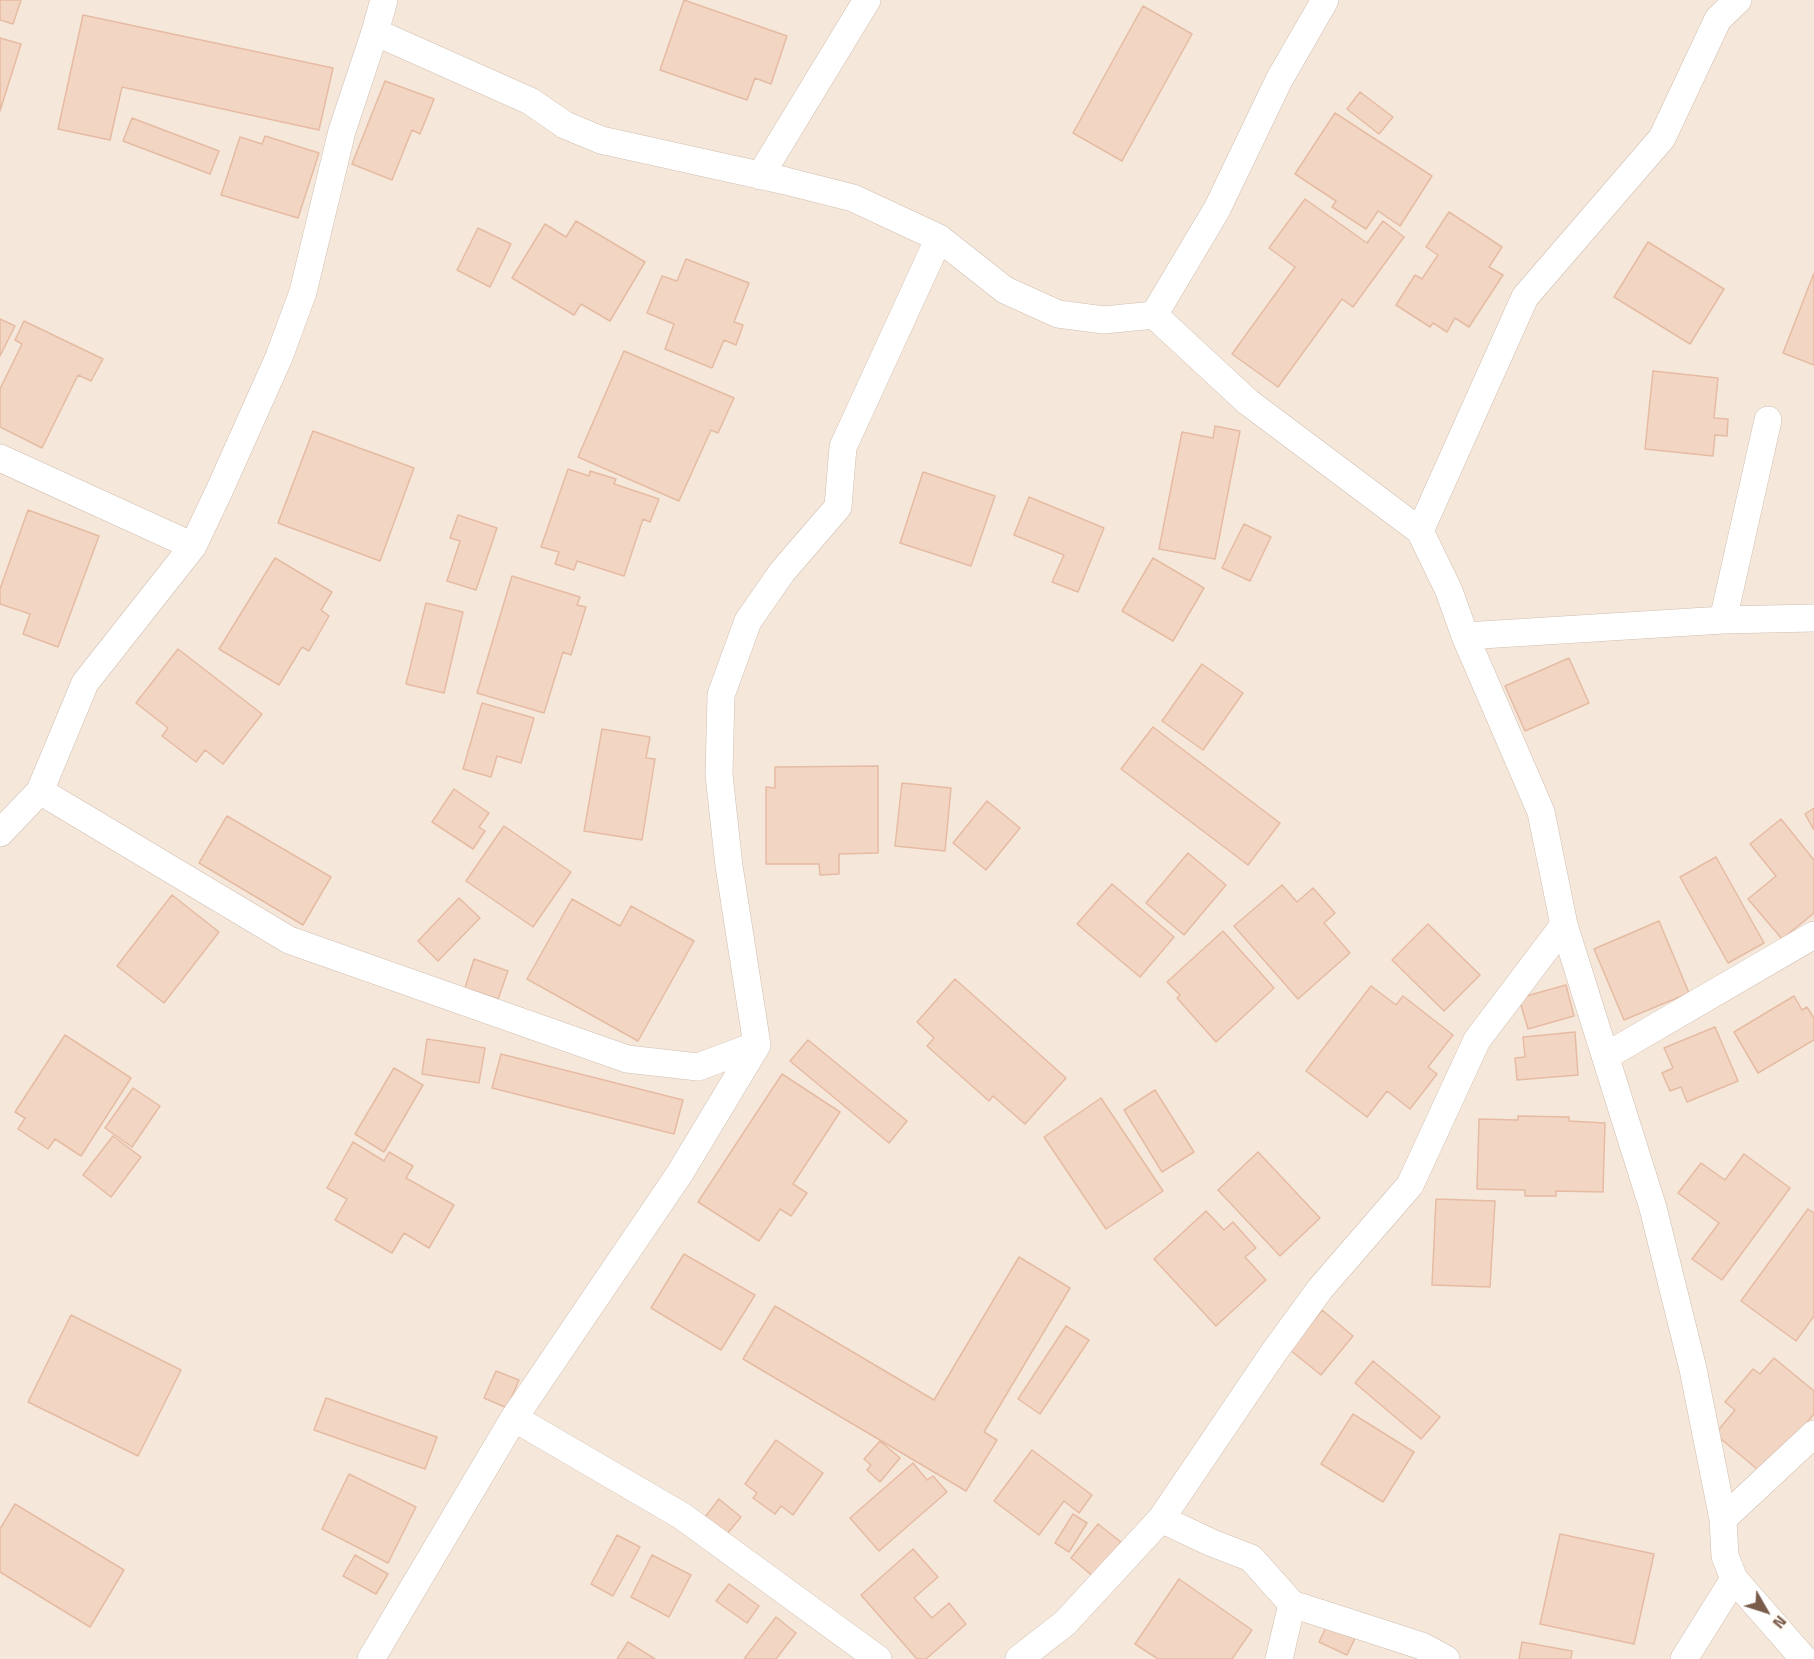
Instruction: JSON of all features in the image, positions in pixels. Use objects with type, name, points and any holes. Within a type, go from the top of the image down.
[{"type":"street","points":[[0,833],[40,791],[85,683],[193,546],[279,357],[303,292],[342,131],[384,0]]},
{"type":"street","points":[[760,176],[867,0]]},
{"type":"street","points":[[1420,531],[1525,297],[1662,138],[1718,19],[1738,0]]},
{"type":"street","points":[[1154,315],[1217,208],[1315,3]]},
{"type":"street","points":[[375,32],[530,101],[565,125],[601,140],[853,198],[939,238],[1005,290],[1058,314],[1104,320],[1154,315],[1248,402],[1420,531],[1449,591],[1541,812],[1564,925],[1653,1208],[1693,1369],[1723,1519],[1725,1556],[1734,1579],[1804,1659]]},
{"type":"street","points":[[371,1659],[514,1418],[680,1173],[757,1045],[729,866],[719,775],[721,695],[748,621],[782,572],[838,507],[843,447],[939,238]]},
{"type":"street","points":[[1723,620],[1768,420]]},
{"type":"street","points":[[0,458],[193,546]]},
{"type":"street","points":[[1466,636],[1723,620],[1814,618]]},
{"type":"street","points":[[40,791],[289,940],[390,976],[627,1059],[698,1067],[757,1045]]},
{"type":"street","points":[[1019,1659],[1065,1623],[1161,1519],[1274,1352],[1320,1289],[1410,1185],[1477,1040],[1564,925]]},
{"type":"street","points":[[1606,1056],[1814,935]]},
{"type":"street","points":[[514,1418],[682,1516],[878,1659]]},
{"type":"street","points":[[1723,1519],[1814,1434]]},
{"type":"street","points":[[1161,1519],[1251,1558],[1292,1604],[1422,1646],[1446,1659]]},
{"type":"street","points":[[1684,1659],[1734,1579]]},
{"type":"street","points":[[1279,1659],[1292,1604]]},
{"type":"shaded area","points":[[0,0],[1814,0],[1814,1659],[0,1659]]},
{"type":"building","points":[[0,0],[21,0],[13,24],[0,20]]},
{"type":"building","points":[[684,0],[787,36],[771,84],[755,78],[747,100],[660,70]]},
{"type":"building","points":[[1143,6],[1192,34],[1122,161],[1073,133]]},
{"type":"building","points":[[83,15],[333,68],[319,130],[122,87],[110,140],[58,129]]},
{"type":"building","points":[[0,38],[21,44],[0,111]]},
{"type":"building","points":[[385,81],[434,99],[420,134],[412,130],[392,180],[352,164]]},
{"type":"building","points":[[1360,92],[1393,117],[1379,134],[1347,109]]},
{"type":"building","points":[[1335,113],[1432,176],[1400,226],[1378,211],[1366,229],[1332,207],[1336,201],[1295,174]]},
{"type":"building","points":[[132,118],[219,151],[210,174],[123,141]]},
{"type":"building","points":[[265,136],[319,153],[298,218],[221,195],[240,137],[262,144]]},
{"type":"building","points":[[1305,199],[1367,243],[1383,221],[1404,237],[1353,307],[1342,299],[1278,387],[1232,354],[1295,267],[1269,248]]},
{"type":"building","points":[[1449,212],[1502,247],[1489,267],[1503,275],[1469,327],[1455,318],[1447,332],[1433,323],[1430,327],[1396,305],[1415,275],[1422,279],[1438,255],[1426,247]]},
{"type":"building","points":[[576,221],[645,262],[610,321],[581,304],[574,315],[512,278],[545,224],[566,237]]},
{"type":"building","points":[[478,228],[511,244],[490,287],[457,270]]},
{"type":"building","points":[[1648,242],[1724,289],[1690,344],[1614,297]]},
{"type":"building","points":[[686,259],[749,283],[734,322],[743,325],[736,345],[724,340],[712,368],[665,349],[674,324],[647,313],[662,276],[677,281]]},
{"type":"building","points":[[1814,273],[1814,365],[1783,353]]},
{"type":"building","points":[[0,319],[15,326],[0,356]]},
{"type":"building","points":[[24,321],[103,359],[91,381],[78,375],[42,448],[0,427],[0,389],[22,344],[15,340]]},
{"type":"building","points":[[624,351],[734,398],[718,433],[711,430],[679,501],[578,457]]},
{"type":"building","points":[[1653,371],[1718,378],[1714,418],[1728,419],[1727,436],[1715,435],[1713,456],[1645,449]]},
{"type":"building","points":[[1215,426],[1240,431],[1215,559],[1159,549],[1182,432],[1213,438]]},
{"type":"building","points":[[313,431],[414,468],[380,561],[278,523]]},
{"type":"building","points":[[568,469],[589,476],[590,471],[616,479],[614,484],[659,499],[650,522],[643,519],[624,576],[577,561],[574,570],[555,564],[559,552],[541,547]]},
{"type":"building","points":[[923,472],[995,496],[971,566],[900,543]]},
{"type":"building","points":[[1029,497],[1104,528],[1078,592],[1052,582],[1064,555],[1014,535]]},
{"type":"building","points":[[28,510],[99,536],[58,647],[23,634],[30,614],[0,604],[0,589]]},
{"type":"building","points":[[458,515],[497,528],[476,590],[447,581],[460,541],[450,538]]},
{"type":"building","points":[[1244,524],[1271,537],[1250,581],[1222,568]]},
{"type":"building","points":[[275,558],[332,592],[321,610],[329,616],[309,651],[302,647],[279,685],[219,649]]},
{"type":"building","points":[[1153,558],[1204,588],[1173,641],[1122,611]]},
{"type":"building","points":[[512,576],[580,597],[577,605],[586,607],[571,655],[563,652],[544,713],[477,693]]},
{"type":"building","points":[[426,603],[463,612],[444,693],[406,684]]},
{"type":"building","points":[[178,649],[262,714],[223,764],[205,750],[196,762],[162,736],[168,728],[136,703]]},
{"type":"building","points":[[1569,658],[1589,703],[1525,731],[1505,686]]},
{"type":"building","points":[[1202,664],[1243,693],[1203,750],[1162,721]]},
{"type":"building","points":[[482,703],[534,718],[521,763],[497,756],[491,777],[463,769]]},
{"type":"building","points":[[1153,727],[1280,823],[1248,865],[1121,769]]},
{"type":"building","points":[[602,729],[650,737],[646,758],[655,759],[642,840],[584,831]]},
{"type":"building","points":[[878,766],[878,853],[839,854],[839,874],[820,875],[819,864],[766,864],[766,787],[775,788],[775,767]]},
{"type":"building","points":[[902,783],[951,788],[945,851],[895,846]]},
{"type":"building","points":[[454,789],[489,813],[479,827],[485,831],[473,849],[432,822]]},
{"type":"building","points":[[987,801],[1020,828],[986,870],[953,843]]},
{"type":"building","points":[[1814,808],[1814,830],[1805,814]]},
{"type":"building","points":[[227,816],[331,877],[303,925],[199,863]]},
{"type":"building","points":[[1781,819],[1814,860],[1814,913],[1782,939],[1748,899],[1776,876],[1750,844]]},
{"type":"building","points":[[504,826],[571,872],[533,927],[466,881]]},
{"type":"building","points":[[1188,853],[1226,885],[1184,935],[1146,903]]},
{"type":"building","points":[[1716,857],[1764,943],[1728,963],[1680,877]]},
{"type":"building","points":[[1112,884],[1174,937],[1140,977],[1077,924]]},
{"type":"building","points":[[1282,885],[1297,902],[1313,888],[1335,913],[1324,923],[1350,953],[1298,999],[1234,926]]},
{"type":"building","points":[[172,895],[219,932],[164,1003],[117,966]]},
{"type":"building","points":[[459,898],[480,918],[438,961],[418,941]]},
{"type":"building","points":[[572,899],[620,926],[631,906],[694,941],[638,1041],[527,979]]},
{"type":"building","points":[[1659,921],[1689,993],[1624,1020],[1594,949]]},
{"type":"building","points":[[1428,924],[1480,975],[1444,1011],[1392,960]]},
{"type":"building","points":[[1223,931],[1274,988],[1216,1042],[1177,998],[1180,995],[1167,982]]},
{"type":"building","points":[[474,959],[508,971],[498,999],[465,988]]},
{"type":"building","points":[[955,979],[1066,1078],[1025,1124],[993,1096],[989,1101],[927,1046],[934,1038],[917,1022]]},
{"type":"building","points":[[1566,985],[1574,1016],[1528,1029],[1519,998]]},
{"type":"building","points":[[1371,986],[1396,1005],[1403,996],[1453,1035],[1428,1067],[1437,1074],[1410,1109],[1387,1091],[1367,1117],[1306,1071]]},
{"type":"building","points":[[1794,996],[1802,1010],[1807,1007],[1814,1018],[1814,1040],[1758,1073],[1734,1032]]},
{"type":"building","points":[[1715,1027],[1738,1081],[1687,1102],[1681,1087],[1670,1091],[1662,1073],[1673,1068],[1664,1048]]},
{"type":"building","points":[[1575,1032],[1578,1075],[1517,1080],[1515,1058],[1525,1057],[1523,1037]]},
{"type":"building","points":[[65,1035],[131,1078],[81,1156],[55,1139],[48,1149],[18,1129],[25,1118],[15,1112]]},
{"type":"building","points":[[427,1039],[485,1048],[479,1083],[422,1074]]},
{"type":"building","points":[[808,1040],[907,1121],[889,1143],[790,1061]]},
{"type":"building","points":[[501,1054],[683,1100],[674,1134],[492,1088]]},
{"type":"building","points":[[394,1068],[423,1085],[384,1152],[355,1134]]},
{"type":"building","points":[[782,1074],[840,1112],[793,1184],[807,1193],[791,1216],[780,1209],[759,1241],[698,1202]]},
{"type":"building","points":[[133,1088],[160,1106],[132,1147],[105,1128]]},
{"type":"building","points":[[1155,1090],[1194,1152],[1162,1172],[1124,1110]]},
{"type":"building","points":[[1101,1098],[1163,1191],[1106,1229],[1044,1137]]},
{"type":"building","points":[[1518,1116],[1569,1117],[1569,1121],[1605,1123],[1603,1192],[1556,1191],[1556,1196],[1525,1196],[1525,1190],[1477,1189],[1479,1119],[1518,1120]]},
{"type":"building","points":[[113,1136],[141,1157],[111,1197],[83,1175]]},
{"type":"building","points":[[353,1142],[384,1161],[389,1152],[413,1166],[406,1178],[454,1205],[429,1248],[404,1233],[392,1253],[335,1220],[347,1199],[327,1188]]},
{"type":"building","points":[[1258,1152],[1320,1218],[1280,1256],[1218,1190]]},
{"type":"building","points":[[1744,1154],[1790,1188],[1722,1280],[1692,1259],[1719,1223],[1678,1193],[1701,1163],[1725,1180]]},
{"type":"building","points":[[1436,1199],[1495,1201],[1490,1287],[1432,1285]]},
{"type":"building","points":[[1808,1209],[1814,1213],[1814,1316],[1796,1341],[1741,1301]]},
{"type":"building","points":[[1206,1211],[1224,1230],[1233,1222],[1256,1248],[1245,1257],[1266,1280],[1216,1326],[1154,1259]]},
{"type":"building","points":[[684,1254],[755,1295],[721,1350],[651,1308]]},
{"type":"building","points":[[1019,1257],[1070,1288],[984,1432],[997,1440],[966,1491],[743,1359],[775,1306],[934,1400]]},
{"type":"building","points":[[1322,1310],[1353,1336],[1321,1375],[1290,1350]]},
{"type":"building","points":[[71,1315],[181,1370],[138,1456],[28,1402]]},
{"type":"building","points":[[1066,1326],[1089,1340],[1040,1414],[1018,1399]]},
{"type":"building","points":[[1774,1358],[1814,1391],[1814,1414],[1763,1474],[1715,1434],[1735,1410],[1725,1402],[1753,1369],[1760,1374]]},
{"type":"building","points":[[1373,1361],[1440,1417],[1421,1439],[1355,1383]]},
{"type":"building","points":[[496,1371],[519,1380],[507,1408],[484,1398]]},
{"type":"building","points":[[326,1398],[437,1437],[425,1469],[314,1430]]},
{"type":"building","points":[[1353,1414],[1414,1452],[1383,1502],[1321,1464]]},
{"type":"building","points":[[776,1440],[823,1473],[793,1515],[781,1506],[775,1514],[753,1498],[757,1493],[745,1484]]},
{"type":"building","points":[[880,1441],[900,1458],[880,1482],[867,1470],[871,1465],[864,1459]]},
{"type":"building","points":[[1032,1450],[1092,1495],[1079,1513],[1064,1501],[1039,1535],[994,1501]]},
{"type":"building","points":[[913,1463],[927,1480],[933,1476],[947,1492],[879,1551],[850,1518]]},
{"type":"building","points":[[349,1474],[416,1507],[388,1563],[322,1529]]},
{"type":"building","points":[[719,1499],[741,1517],[727,1534],[705,1517]]},
{"type":"building","points":[[15,1504],[124,1570],[90,1627],[0,1572],[0,1529]]},
{"type":"building","points":[[1073,1514],[1087,1523],[1069,1552],[1055,1543]]},
{"type":"building","points":[[1098,1524],[1121,1542],[1094,1577],[1071,1558]]},
{"type":"building","points":[[1560,1534],[1654,1554],[1634,1644],[1540,1624]]},
{"type":"building","points":[[617,1535],[640,1547],[613,1596],[591,1584]]},
{"type":"building","points":[[913,1549],[938,1577],[914,1598],[932,1618],[949,1603],[966,1624],[926,1659],[917,1659],[861,1595]]},
{"type":"building","points":[[355,1555],[388,1574],[376,1594],[343,1576]]},
{"type":"building","points":[[652,1555],[691,1575],[669,1617],[631,1597]]},
{"type":"building","points":[[1179,1579],[1252,1630],[1232,1659],[1158,1659],[1135,1644]]},
{"type":"building","points":[[729,1584],[759,1606],[747,1623],[716,1601]]},
{"type":"building","points":[[776,1617],[796,1633],[776,1659],[744,1659]]},
{"type":"building","points":[[1329,1621],[1357,1634],[1347,1655],[1319,1642]]},
{"type":"building","points":[[628,1642],[655,1659],[617,1659]]},
{"type":"building","points":[[1522,1642],[1572,1651],[1571,1659],[1519,1659]]}]
